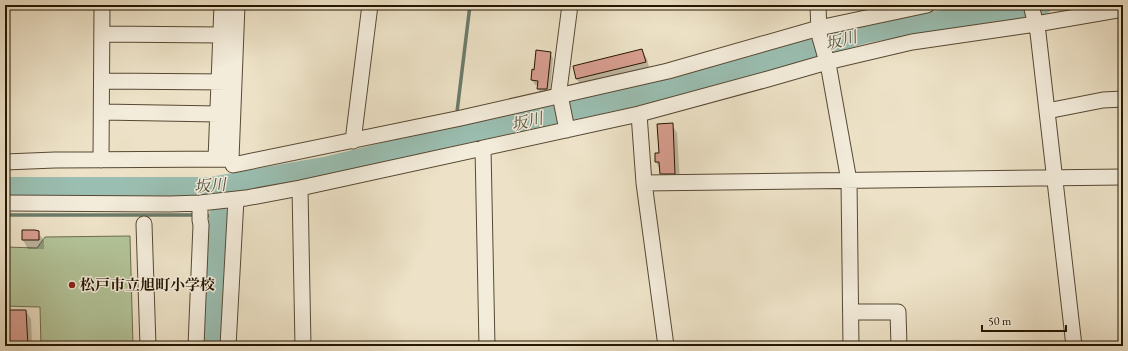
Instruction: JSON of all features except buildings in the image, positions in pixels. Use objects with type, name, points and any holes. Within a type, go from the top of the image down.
[{"type":"street","points":[[101,160],[102,5]]},
{"type":"street","points":[[222,5],[218,114],[225,159]]},
{"type":"street","points":[[225,159],[234,83],[237,5]]},
{"type":"street","points":[[353,141],[370,5]]},
{"type":"street","points":[[566,128],[560,98],[570,5]]},
{"type":"street","points":[[818,5],[819,31],[849,181],[851,346]]},
{"type":"street","points":[[5,162],[55,160],[225,159],[233,165],[560,98],[819,31],[927,5]]},
{"type":"street","points":[[1031,5],[1038,33],[1074,346]]},
{"type":"street","points":[[5,203],[170,204],[234,199],[300,188],[483,148],[566,128],[639,114],[761,81],[826,60],[912,42],[1035,22],[1123,10]]},
{"type":"street","points":[[102,34],[221,35]]},
{"type":"street","points":[[102,81],[234,83]]},
{"type":"street","points":[[1047,111],[1103,100],[1123,99]]},
{"type":"street","points":[[102,112],[218,114]]},
{"type":"street","points":[[639,114],[644,183],[666,346]]},
{"type":"street","points":[[483,148],[487,346]]},
{"type":"street","points":[[644,183],[1123,177]]},
{"type":"street","points":[[300,188],[302,346]]},
{"type":"street","points":[[228,346],[234,199]]},
{"type":"street","points":[[196,346],[200,220],[205,202]]},
{"type":"street","points":[[144,224],[148,346]]},
{"type":"street","points":[[851,312],[898,312],[899,346]]},
{"type":"green space","name":"松戸市立旭町小学校","points":[[130,236],[133,346],[41,346],[40,307],[5,306],[5,247],[37,248],[45,237]]},
{"type":"waterway","points":[[457,112],[470,5]]},
{"type":"waterway","name":"坂川","points":[[5,187],[210,187],[329,166],[444,138],[655,92],[862,34],[1042,5]]},
{"type":"waterway","points":[[899,14],[899,27]]},
{"type":"waterway","points":[[5,215],[196,215]]},
{"type":"waterway","points":[[204,216],[219,216]]},
{"type":"waterway","points":[[213,346],[219,216]]},
{"type":"place","name":"松戸市立旭町小学校","points":[[72,285]]}]
